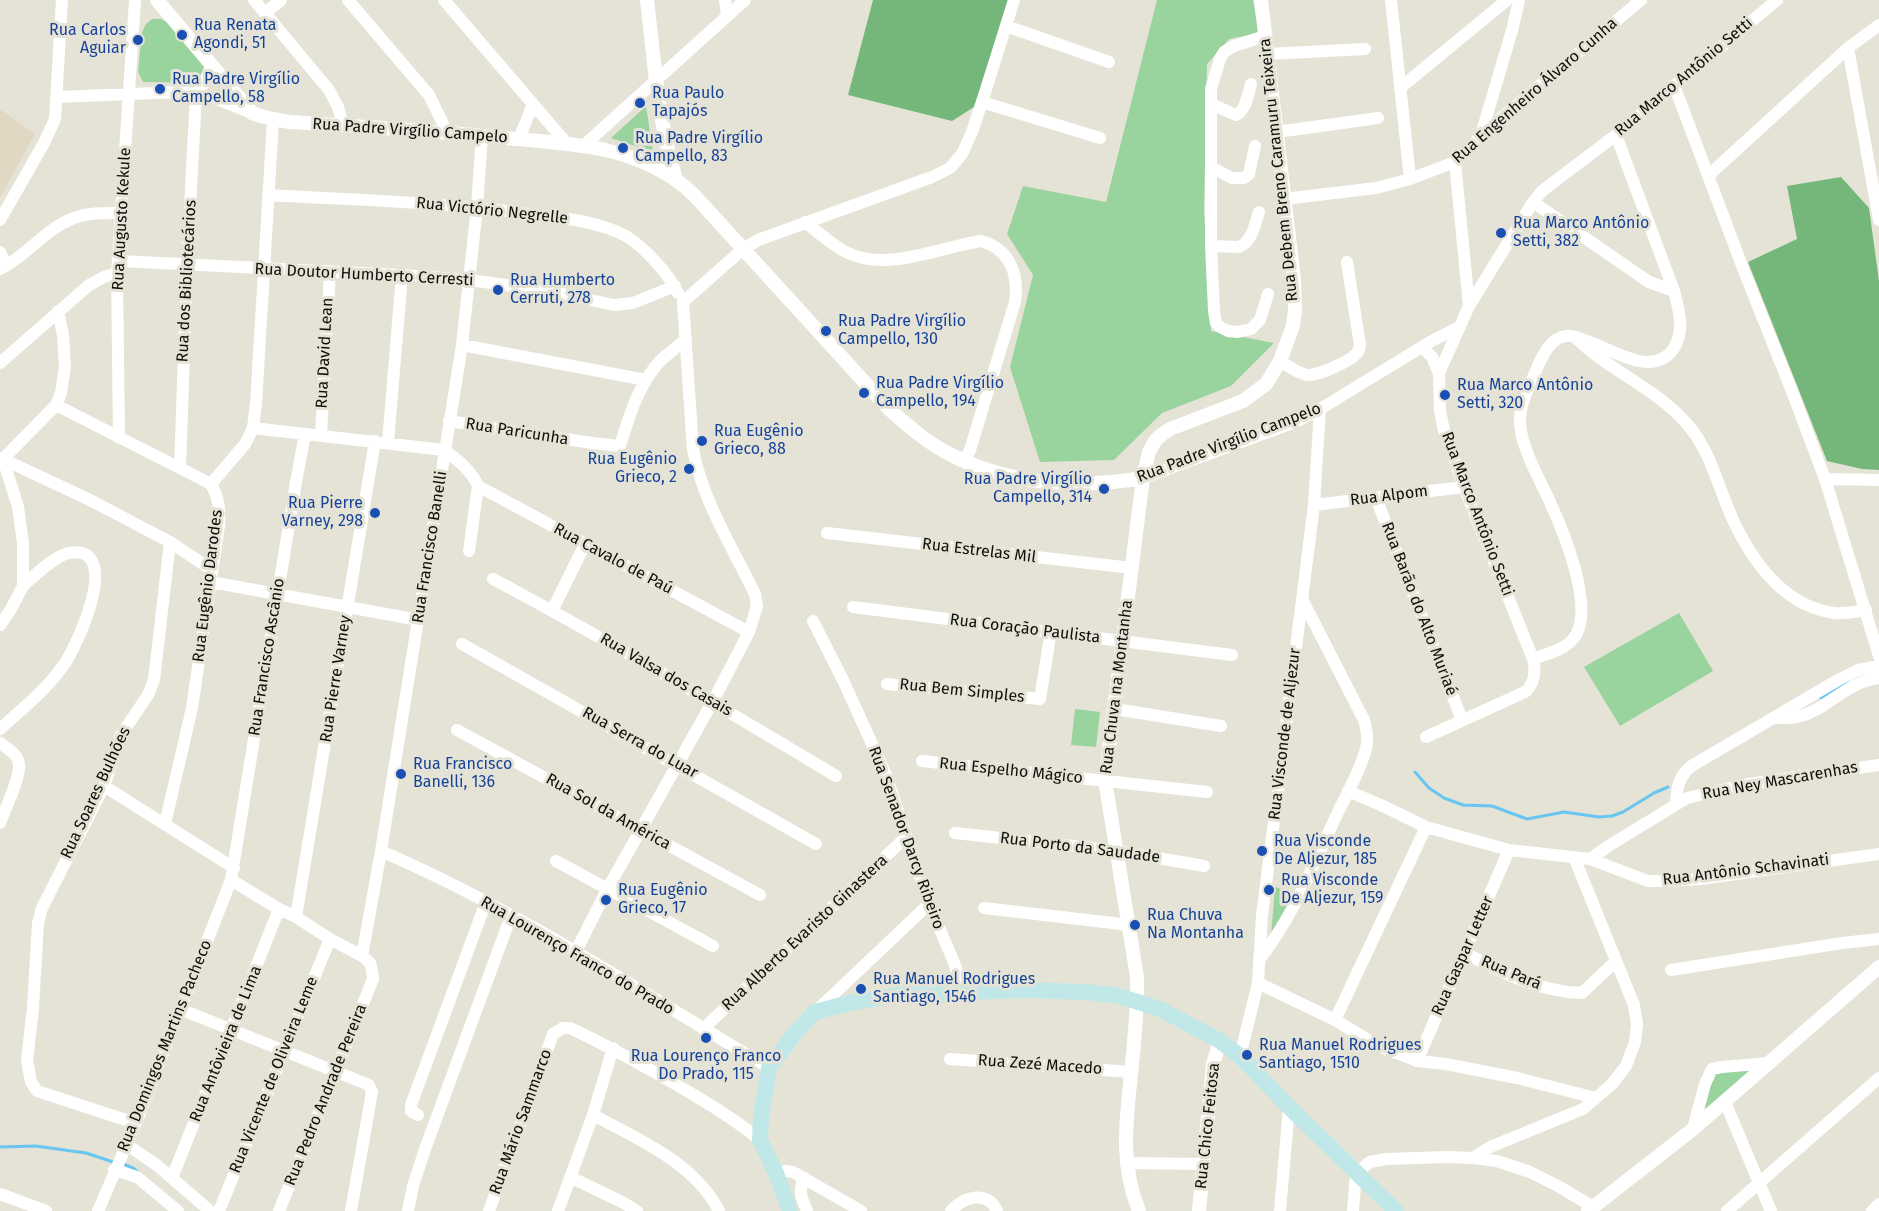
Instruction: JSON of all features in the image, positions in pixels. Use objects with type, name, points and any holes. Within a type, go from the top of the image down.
[{"type":"main road","points":[[790,1211],[776,1173],[760,1140],[768,1068],[794,1034],[815,1012],[849,1003],[904,994],[964,991],[1084,992],[1116,995],[1160,1009],[1220,1041],[1240,1056],[1396,1211]]},
{"type":"street","points":[[0,220],[55,119],[62,0]]},
{"type":"street","name":"Rua Augusto Kekule","points":[[119,438],[118,267],[135,0]]},
{"type":"street","points":[[157,0],[252,113]]},
{"type":"street","points":[[254,0],[329,90],[338,107],[343,125]]},
{"type":"street","points":[[265,13],[281,0]]},
{"type":"street","points":[[348,0],[429,95],[447,132]]},
{"type":"street","points":[[444,0],[532,104],[575,146],[656,80],[745,0]]},
{"type":"street","points":[[647,0],[664,133],[676,179]]},
{"type":"street","points":[[725,0],[727,16]]},
{"type":"street","points":[[682,302],[743,249],[758,240],[932,177],[950,168],[962,154],[972,132],[1014,0]]},
{"type":"street","name":"Rua Debem Breno Caramuru Teixeira","points":[[1143,478],[1149,452],[1161,435],[1170,429],[1243,401],[1266,384],[1280,361],[1293,327],[1294,280],[1261,0]]},
{"type":"street","points":[[1391,0],[1410,179]]},
{"type":"street","points":[[1400,88],[1507,0]]},
{"type":"street","points":[[1481,135],[1519,0]]},
{"type":"street","name":"Rua Engenheiro Álvaro Cunha","points":[[1284,199],[1376,188],[1410,179],[1455,162],[1481,135],[1641,0]]},
{"type":"street","name":"Rua Marco Antônio Setti","points":[[1426,737],[1525,692],[1531,687],[1535,669],[1464,488],[1444,430],[1440,411],[1440,373],[1469,306],[1533,202],[1551,183],[1616,135],[1777,0]]},
{"type":"street","points":[[1709,175],[1848,48],[1879,25]]},
{"type":"street","points":[[1006,26],[1109,62]]},
{"type":"street","points":[[1264,36],[1234,46],[1224,52],[1211,89],[1211,246],[1216,323],[1228,331],[1238,332],[1251,328],[1260,320],[1269,294]]},
{"type":"street","points":[[1848,48],[1877,191],[1879,220]]},
{"type":"street","points":[[1267,54],[1365,49]]},
{"type":"street","points":[[196,94],[204,83],[211,66]]},
{"type":"street","points":[[1211,104],[1236,115],[1239,114],[1251,84]]},
{"type":"street","points":[[1674,85],[1825,479],[1879,656]]},
{"type":"street","points":[[57,97],[182,92],[212,97],[252,113]]},
{"type":"street","name":"Rua dos Bibliotecários","points":[[180,468],[196,94]]},
{"type":"street","points":[[982,102],[1100,138]]},
{"type":"street","points":[[519,139],[532,104]]},
{"type":"street","name":"Rua Padre Virgílio Campelo","points":[[252,113],[273,120],[482,135],[606,150],[663,171],[688,189],[889,409],[908,426],[945,451],[965,460],[994,471],[1034,481],[1092,484],[1143,478],[1295,422],[1459,327]]},
{"type":"street","points":[[1277,132],[1378,118]]},
{"type":"street","points":[[211,484],[245,444],[253,428],[273,120]]},
{"type":"street","name":"Rua Francisco Banelli","points":[[362,956],[419,620],[462,345],[477,207],[482,135]]},
{"type":"street","points":[[1533,659],[1556,650],[1574,638],[1580,627],[1582,612],[1580,586],[1570,554],[1531,459],[1520,425],[1521,410],[1542,358],[1554,341],[1570,337],[1635,359],[1651,363],[1658,362],[1671,352],[1680,334],[1680,316],[1674,291],[1616,135]]},
{"type":"street","points":[[1211,168],[1232,178],[1241,179],[1249,174],[1255,146]]},
{"type":"street","points":[[1455,162],[1469,306]]},
{"type":"street","points":[[1211,187],[1232,178]]},
{"type":"street","name":"Rua Victório Negrelle","points":[[268,195],[477,207],[579,220],[627,237],[650,257],[675,286],[682,302],[696,469],[755,594],[757,606],[749,632]]},
{"type":"street","points":[[1533,202],[1649,282],[1674,291]]},
{"type":"street","points":[[1211,246],[1243,246],[1248,241],[1259,212]]},
{"type":"street","points":[[0,252],[3,268],[74,218],[87,214],[122,213]]},
{"type":"street","points":[[805,222],[845,252],[861,258],[879,261],[898,259],[981,241],[1001,250],[1007,258],[1013,268],[1016,281],[1015,302],[965,460]]},
{"type":"street","points":[[1280,361],[1305,375],[1312,375],[1341,364],[1356,354],[1360,345],[1347,262]]},
{"type":"street","name":"Rua Doutor Humberto Cerresti","points":[[118,267],[187,266],[470,280],[548,291],[614,305],[633,303],[675,286]]},
{"type":"street","points":[[0,363],[58,311],[97,280],[118,267]]},
{"type":"street","name":"Rua David Lean","points":[[321,435],[330,272]]},
{"type":"street","points":[[388,442],[402,275]]},
{"type":"street","points":[[1,458],[56,405],[61,393],[64,367],[63,335],[58,311]]},
{"type":"street","points":[[1570,337],[1672,408],[1689,425],[1703,445],[1716,472],[1733,521],[1753,557],[1785,592],[1810,606],[1834,613],[1866,610]]},
{"type":"street","points":[[462,345],[646,380],[660,361],[686,339]]},
{"type":"street","points":[[1422,347],[1432,357],[1440,373]]},
{"type":"street","name":"Rua Paricunha","points":[[449,422],[620,446],[630,415],[646,380]]},
{"type":"street","name":"Rua Eugênio Darodes","points":[[56,405],[211,484],[217,495],[220,507],[219,525],[192,708],[165,824]]},
{"type":"street","name":"Rua Visconde de Aljezur","points":[[1240,1056],[1258,983],[1262,916],[1314,505],[1320,409]]},
{"type":"street","points":[[253,428],[444,450]]},
{"type":"street","name":"Rua Francisco Ascânio","points":[[231,880],[305,434]]},
{"type":"street","name":"Rua Pierre Varney","points":[[296,917],[375,441]]},
{"type":"street","name":"Rua Cavalo de Paú","points":[[444,450],[464,465],[478,486],[749,632]]},
{"type":"street","points":[[1,458],[90,500],[170,542],[211,576],[278,594],[419,620]]},
{"type":"street","points":[[1,458],[22,523],[23,586]]},
{"type":"street","name":"Rua Chuva na Montanha","points":[[1137,1002],[1137,977],[1130,925],[1106,780],[1143,478]]},
{"type":"street","points":[[1825,479],[1879,480]]},
{"type":"street","points":[[469,551],[478,486]]},
{"type":"street","name":"Rua Alpom","points":[[1314,505],[1464,488]]},
{"type":"street","name":"Rua Barão do Alto Muriaé","points":[[1376,498],[1462,720]]},
{"type":"street","name":"Rua Estrelas Mil","points":[[826,533],[1131,568]]},
{"type":"street","name":"Rua Soares Bulhões","points":[[135,1123],[37,1091],[31,1082],[27,1060],[33,1008],[38,923],[42,908],[104,786],[117,745],[148,695],[154,680],[170,542]]},
{"type":"street","points":[[552,610],[585,544]]},
{"type":"street","points":[[0,625],[23,586],[62,555],[74,552],[83,553],[90,558],[95,567],[96,578],[92,600],[78,637],[65,662],[49,684],[0,729]]},
{"type":"street","name":"Rua Valsa dos Casais","points":[[493,579],[713,701],[836,776]]},
{"type":"street","points":[[1258,960],[1277,936],[1289,915],[1348,791],[1367,744],[1368,732],[1364,720],[1303,601]]},
{"type":"street","name":"Rua Coração Paulista","points":[[853,607],[1232,655]]},
{"type":"street","name":"Rua Senador Darcy Ribeiro","points":[[813,621],[843,680],[886,775],[929,904],[964,991]]},
{"type":"street","name":"Rua Bem Simples","points":[[887,684],[1040,699],[1051,631]]},
{"type":"street","points":[[575,952],[749,632]]},
{"type":"street","name":"Rua Serra do Luar","points":[[462,644],[816,844]]},
{"type":"street","points":[[1676,803],[1677,787],[1682,774],[1687,770],[1772,718],[1858,670],[1879,666]]},
{"type":"street","points":[[1772,718],[1805,715],[1849,688],[1879,678]]},
{"type":"street","points":[[1115,709],[1221,726]]},
{"type":"street","name":"Rua Sol da América","points":[[457,730],[760,895]]},
{"type":"street","points":[[0,743],[12,751],[19,764],[17,778],[1,815]]},
{"type":"street","name":"Rua Espelho Mágico","points":[[922,761],[1207,792]]},
{"type":"street","name":"Rua Ney Mascarenhas","points":[[1590,859],[1687,798],[1748,784],[1879,765]]},
{"type":"street","points":[[104,786],[234,868]]},
{"type":"street","name":"Rua Antônio Schavinati","points":[[1348,791],[1426,827],[1509,850],[1590,859],[1648,880],[1700,879],[1879,854]]},
{"type":"street","points":[[1335,1020],[1426,827]]},
{"type":"street","name":"Rua Porto da Saudade","points":[[956,832],[1118,851],[1203,866]]},
{"type":"street","name":"Rua Alberto Evaristo Ginastera","points":[[703,1029],[906,837]]},
{"type":"street","name":"Rua Gaspar Letter","points":[[1417,1062],[1509,850]]},
{"type":"street","name":"Rua Lourenço Franco do Prado","points":[[381,851],[511,916],[768,1068]]},
{"type":"street","points":[[1473,1158],[1490,1147],[1526,1131],[1572,1115],[1584,1108],[1612,1084],[1626,1066],[1635,1042],[1637,1024],[1634,1005],[1575,857]]},
{"type":"street","points":[[556,861],[713,946]]},
{"type":"street","points":[[231,880],[362,956]]},
{"type":"street","name":"Rua Domingos Martins Pacheco","points":[[98,1211],[231,880]]},
{"type":"street","points":[[418,1114],[411,1111],[411,1105],[486,902]]},
{"type":"street","points":[[815,1012],[929,904]]},
{"type":"street","points":[[984,908],[1130,925]]},
{"type":"street","name":"Rua Antôvieira de Lima","points":[[172,1178],[279,909]]},
{"type":"street","points":[[408,1211],[425,1149],[511,916]]},
{"type":"street","name":"Rua Vicente de Oliveira Leme","points":[[219,1211],[330,939]]},
{"type":"street","points":[[1671,970],[1879,939]]},
{"type":"street","name":"Rua Pará","points":[[1465,953],[1530,984],[1569,993],[1582,993],[1616,961]]},
{"type":"street","name":"Rua Pedro Andrade Pereira","points":[[279,1211],[373,979],[370,963],[362,956]]},
{"type":"street","points":[[1353,1211],[1356,1173],[1370,1162],[1386,1159],[1473,1158],[1504,1162],[1530,1172],[1558,1186],[1590,1209],[1693,1129],[1879,967]]},
{"type":"street","points":[[1258,983],[1335,1020],[1378,1046],[1417,1062],[1446,1064],[1517,1078],[1596,1098]]},
{"type":"street","points":[[1137,1002],[1125,1129],[1126,1163],[1139,1211]]},
{"type":"street","points":[[180,1009],[371,1087],[351,1211]]},
{"type":"street","name":"Rua Mário Sammarco","points":[[489,1211],[553,1034],[570,1028],[613,1048]]},
{"type":"street","name":"Rua Chico Feitosa","points":[[1199,1211],[1213,1064],[1220,1041]]},
{"type":"street","points":[[558,1211],[593,1115],[613,1048],[708,1103],[760,1140]]},
{"type":"street","name":"Rua Zezé Macedo","points":[[950,1059],[1131,1072]]},
{"type":"street","points":[[1693,1129],[1705,1084],[1712,1069],[1770,1063]]},
{"type":"street","points":[[1727,1211],[1879,1078]]},
{"type":"street","points":[[1725,1102],[1771,1211]]},
{"type":"street","points":[[1280,1211],[1289,1107]]},
{"type":"street","points":[[593,1115],[639,1139],[682,1167],[705,1189],[719,1211]]},
{"type":"street","points":[[126,1146],[143,1154],[210,1211]]},
{"type":"street","points":[[1126,1163],[1203,1164]]},
{"type":"street","points":[[115,1168],[137,1177],[164,1206],[178,1211]]},
{"type":"street","points":[[776,1173],[793,1172],[861,1211]]},
{"type":"street","points":[[570,1178],[637,1211]]},
{"type":"street","points":[[805,1178],[801,1184],[800,1193],[807,1211]]},
{"type":"street","points":[[0,1194],[44,1211]]},
{"type":"street","points":[[951,1211],[956,1206],[976,1197],[987,1199],[997,1211]]},
{"type":"street","points":[[1872,1211],[1879,1204]]},
{"type":"shaded area","points":[[0,109],[35,134],[0,198]]},
{"type":"green space","points":[[873,0],[1010,0],[974,107],[952,121],[848,95]]},
{"type":"green space","points":[[1157,0],[1253,0],[1259,33],[1229,39],[1207,64],[1204,210],[1211,331],[1274,343],[1231,386],[1162,413],[1114,460],[1040,462],[1010,367],[1033,275],[1007,234],[1023,186],[1106,202]]},
{"type":"green space","points":[[152,19],[167,22],[206,69],[208,83],[143,82],[138,72],[142,32]]},
{"type":"green space","points":[[646,106],[653,152],[611,138]]},
{"type":"green space","points":[[1841,177],[1869,208],[1879,281],[1879,470],[1862,469],[1827,461],[1748,262],[1797,239],[1787,186]]},
{"type":"green space","points":[[1679,613],[1713,671],[1620,726],[1584,667]]},
{"type":"green space","points":[[1075,709],[1100,712],[1096,747],[1071,745]]},
{"type":"green space","points":[[1275,887],[1294,893],[1271,937]]},
{"type":"green space","points":[[1756,1066],[1699,1114],[1714,1072]]},
{"type":"waterway","points":[[1821,698],[1848,682]]},
{"type":"waterway","points":[[1415,772],[1429,788],[1444,798],[1463,805],[1492,806],[1527,819],[1564,812],[1599,817],[1612,816],[1668,787]]},
{"type":"waterway","points":[[0,1147],[36,1146],[86,1153],[116,1163]]},
{"type":"waterway","points":[[123,1164],[138,1172]]},
{"type":"place","name":"Rua Renata Agondi, 51","points":[[182,35]]},
{"type":"place","name":"Rua Carlos Aguiar","points":[[138,40]]},
{"type":"place","name":"Rua Padre Virgílio Campello, 58","points":[[160,89]]},
{"type":"place","name":"Rua Paulo Tapajós","points":[[640,103]]},
{"type":"place","name":"Rua Padre Virgílio Campello, 83","points":[[623,148]]},
{"type":"place","name":"Rua Marco Antônio Setti, 382","points":[[1501,233]]},
{"type":"place","name":"Rua Humberto Cerruti, 278","points":[[498,290]]},
{"type":"place","name":"Rua Padre Virgílio Campello, 130","points":[[826,331]]},
{"type":"place","name":"Rua Padre Virgílio Campello, 194","points":[[864,393]]},
{"type":"place","name":"Rua Marco Antônio Setti, 320","points":[[1445,395]]},
{"type":"place","name":"Rua Eugênio Grieco, 88","points":[[702,441]]},
{"type":"place","name":"Rua Eugênio Grieco, 2","points":[[689,469]]},
{"type":"place","name":"Rua Padre Virgílio Campello, 314","points":[[1104,489]]},
{"type":"place","name":"Rua Pierre Varney, 298","points":[[375,513]]},
{"type":"place","name":"Rua Francisco Banelli, 136","points":[[401,774]]},
{"type":"place","name":"Rua Visconde De Aljezur, 185","points":[[1262,851]]},
{"type":"place","name":"Rua Visconde De Aljezur, 159","points":[[1269,890]]},
{"type":"place","name":"Rua Eugênio Grieco, 17","points":[[606,900]]},
{"type":"place","name":"Rua Chuva Na Montanha","points":[[1135,925]]},
{"type":"place","name":"Rua Manuel Rodrigues Santiago, 1546","points":[[861,989]]},
{"type":"place","name":"Rua Lourenço Franco Do Prado, 115","points":[[706,1038]]},
{"type":"place","name":"Rua Manuel Rodrigues Santiago, 1510","points":[[1247,1055]]}]
